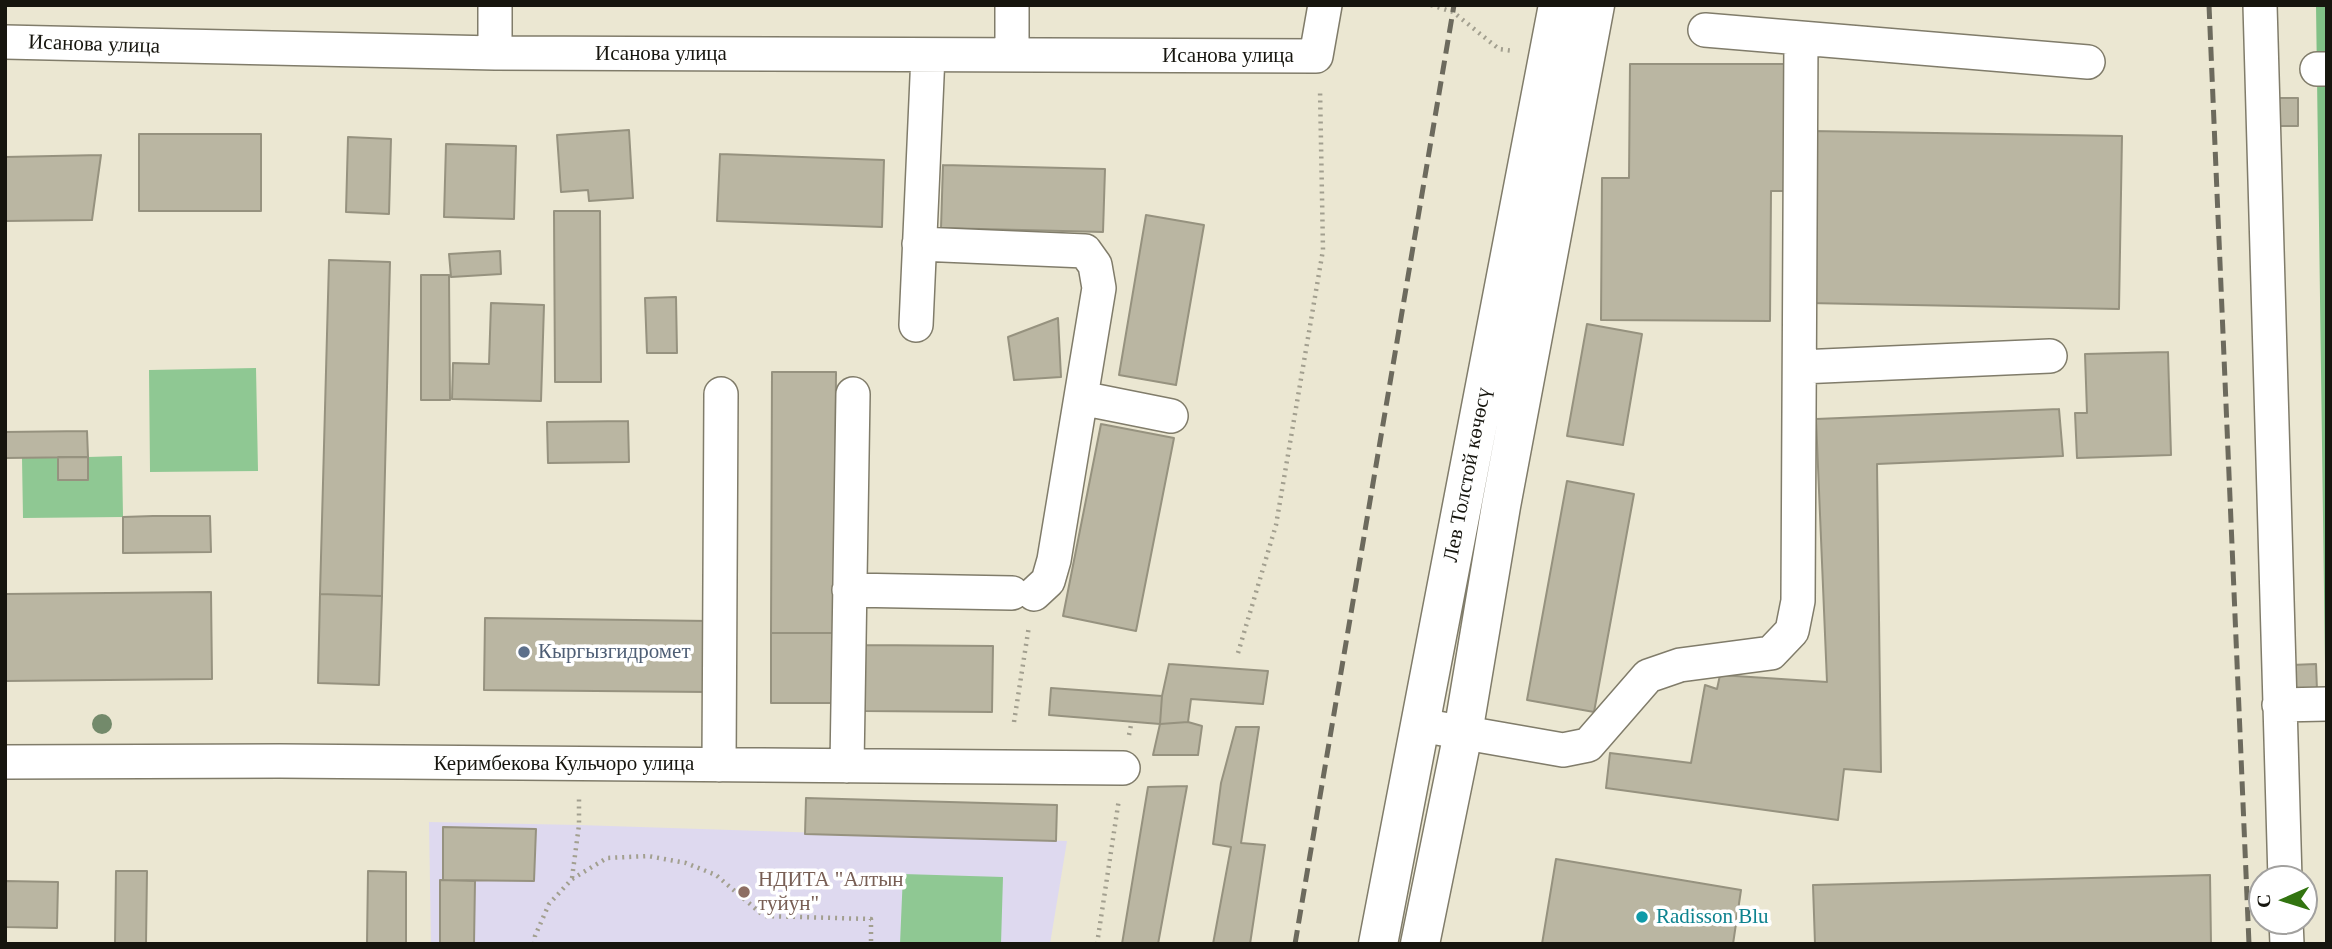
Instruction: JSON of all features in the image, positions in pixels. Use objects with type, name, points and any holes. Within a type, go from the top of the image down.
[{"type":"main road","name":"Лев Толстой көчөсү","points":[[1378,944],[1558,5]]},
{"type":"main road","name":"Лев Толстой көчөсү","points":[[1420,944],[1463,733],[1501,506],[1595,5]]},
{"type":"street","points":[[495,5],[495,53]]},
{"type":"street","points":[[1012,5],[1012,55]]},
{"type":"street","points":[[1316,57],[1325,5]]},
{"type":"street","points":[[2260,5],[2285,865]]},
{"type":"street","points":[[1705,30],[2088,62]]},
{"type":"street","points":[[1420,725],[1563,750],[1588,745],[1648,676],[1680,665],[1771,653],[1792,631],[1798,601],[1801,38]]},
{"type":"street","name":"Исанова улица","points":[[5,42],[495,53],[1316,57]]},
{"type":"street","points":[[916,325],[928,55]]},
{"type":"street","points":[[849,590],[1023,594],[1048,580],[1054,560],[1099,288],[1095,265],[1085,251],[919,244]]},
{"type":"street","points":[[1800,367],[2050,356]]},
{"type":"street","points":[[719,765],[721,394]]},
{"type":"street","points":[[847,766],[853,394]]},
{"type":"street","points":[[1081,398],[1171,416]]},
{"type":"street","points":[[2279,705],[2327,704]]},
{"type":"street","name":"Керимбекова Кульчоро улица","points":[[5,762],[281,761],[1123,768]]},
{"type":"path","points":[[1238,653],[1276,525],[1323,250],[1320,87],[1316,57]]},
{"type":"path","points":[[1013,722],[1023,594]]},
{"type":"path","points":[[572,879],[579,825],[578,765]]},
{"type":"path","points":[[1097,944],[1123,768]]},
{"type":"path","points":[[534,944],[549,904],[572,879],[607,858],[648,856],[686,863],[716,875],[764,916],[871,919],[871,944]]},
{"type":"shaded area","name":"НДИТА \"Алтын туйун\"","points":[[429,822],[1067,841],[1050,944],[431,944]]},
{"type":"green space","points":[[2316,5],[2327,5],[2325,687],[2325,664]]},
{"type":"green space","points":[[256,368],[258,471],[150,472],[149,370]]},
{"type":"green space","points":[[122,456],[123,517],[23,518],[22,458],[58,457],[58,480],[87,480],[88,457]]},
{"type":"green space","points":[[903,874],[1003,877],[1001,944],[900,944]]},
{"type":"building","points":[[1630,64],[1790,64],[1789,191],[1771,191],[1770,321],[1601,320],[1602,178],[1629,178]]},
{"type":"building","points":[[2273,98],[2298,98],[2298,126],[2273,126]]},
{"type":"building","points":[[629,130],[633,198],[589,201],[588,190],[561,192],[557,135]]},
{"type":"building","points":[[1811,131],[2122,136],[2119,309],[1808,303]]},
{"type":"building","points":[[139,134],[261,134],[261,211],[139,211]]},
{"type":"building","points":[[348,137],[391,139],[389,214],[346,212]]},
{"type":"building","points":[[446,144],[516,146],[514,219],[444,217]]},
{"type":"building","points":[[720,154],[884,160],[882,227],[717,221]]},
{"type":"building","points":[[101,155],[92,220],[5,221],[5,157]]},
{"type":"building","points":[[943,165],[1105,169],[1103,232],[941,228]]},
{"type":"building","points":[[554,211],[600,211],[601,382],[555,382]]},
{"type":"building","points":[[1146,215],[1204,225],[1176,385],[1119,375]]},
{"type":"building","points":[[500,251],[501,274],[451,277],[449,254]]},
{"type":"building","points":[[329,260],[390,262],[382,596],[320,594]]},
{"type":"building","points":[[421,275],[449,275],[450,400],[421,400]]},
{"type":"building","points":[[676,297],[677,353],[647,353],[645,298]]},
{"type":"building","points":[[491,303],[544,305],[541,401],[452,399],[453,363],[489,364]]},
{"type":"building","points":[[1058,318],[1061,377],[1014,380],[1008,337]]},
{"type":"building","points":[[1587,324],[1642,334],[1623,445],[1567,436]]},
{"type":"building","points":[[2168,352],[2171,455],[2077,458],[2075,413],[2087,413],[2085,354]]},
{"type":"building","points":[[772,372],[836,372],[834,633],[771,633]]},
{"type":"building","points":[[2059,409],[2063,456],[1877,464],[1881,772],[1844,769],[1838,820],[1606,788],[1610,753],[1691,763],[1705,685],[1717,689],[1720,675],[1827,682],[1816,419]]},
{"type":"building","points":[[628,421],[629,462],[548,463],[547,422]]},
{"type":"building","points":[[1101,424],[1174,438],[1136,631],[1063,616]]},
{"type":"building","points":[[87,431],[88,457],[5,458],[5,432]]},
{"type":"building","points":[[58,457],[88,457],[88,480],[58,480]]},
{"type":"building","points":[[1567,481],[1634,494],[1594,712],[1527,700]]},
{"type":"building","points":[[210,516],[211,552],[123,553],[123,517]]},
{"type":"building","points":[[211,592],[212,679],[5,681],[5,594]]},
{"type":"building","points":[[320,594],[382,596],[379,685],[318,683]]},
{"type":"building","name":"Кыргызгидромет","points":[[485,618],[709,621],[708,692],[484,690]]},
{"type":"building","points":[[771,633],[834,633],[835,703],[771,703]]},
{"type":"building","points":[[864,645],[993,646],[992,712],[863,711]]},
{"type":"building","points":[[1169,664],[1268,671],[1263,704],[1191,699],[1188,722],[1160,724],[1162,696]]},
{"type":"building","points":[[2316,664],[2317,690],[2292,691],[2291,665]]},
{"type":"building","points":[[1051,688],[1162,696],[1160,724],[1049,715]]},
{"type":"building","points":[[1188,722],[1202,726],[1198,755],[1153,755],[1160,724]]},
{"type":"building","points":[[1236,727],[1259,727],[1241,843],[1265,845],[1250,944],[1213,944],[1231,847],[1213,844],[1221,783]]},
{"type":"building","points":[[1187,786],[1158,944],[1122,944],[1148,787]]},
{"type":"building","points":[[806,798],[1057,805],[1056,841],[805,834]]},
{"type":"building","points":[[443,827],[536,829],[534,881],[443,880]]},
{"type":"building","name":"Radisson Blu","points":[[1556,859],[1741,890],[1733,944],[1542,944]]},
{"type":"building","points":[[116,871],[147,871],[146,944],[115,944]]},
{"type":"building","points":[[368,871],[406,872],[406,944],[367,944]]},
{"type":"building","points":[[2210,875],[2211,944],[1815,944],[1813,885]]},
{"type":"building","points":[[440,880],[475,881],[474,944],[440,944]]},
{"type":"building","points":[[5,881],[58,882],[57,928],[5,927]]},
{"type":"railway","points":[[1295,944],[1454,5]]},
{"type":"railway","points":[[2209,5],[2249,944]]},
{"type":"place","name":"Кыргызгидромет","points":[[524,652]]},
{"type":"place","name":"НДИТА \"Алтын туйун\"","points":[[744,892]]},
{"type":"place","name":"Radisson Blu","points":[[1642,917]]}]
